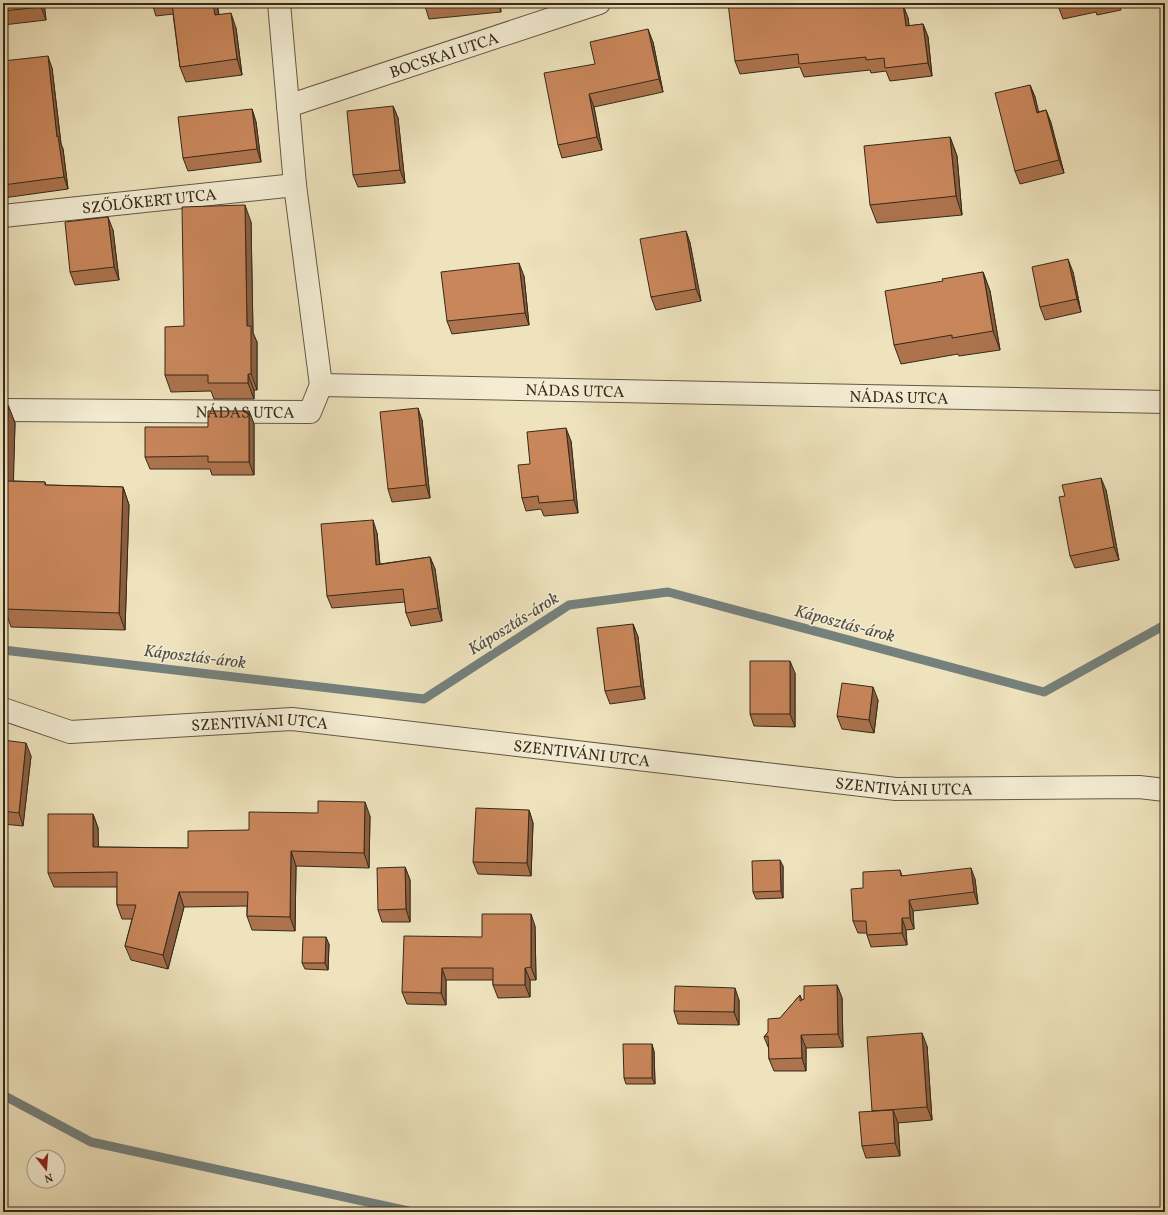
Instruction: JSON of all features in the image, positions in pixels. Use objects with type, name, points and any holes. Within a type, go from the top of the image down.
[{"type":"street","points":[[280,3],[295,185],[321,385]]},
{"type":"street","name":"BOCSKAI UTCA","points":[[288,106],[599,3]]},
{"type":"street","name":"SZŐLŐKERT UTCA","points":[[3,216],[295,185]]},
{"type":"street","name":"NÁDAS UTCA","points":[[3,410],[310,412],[321,385],[1165,402]]},
{"type":"street","name":"SZENTIVÁNI UTCA","points":[[3,709],[70,732],[292,719],[896,789],[1139,786],[1165,790]]},
{"type":"building","points":[[3,3],[41,3],[41,7],[3,11]]},
{"type":"building","points":[[172,3],[213,3],[215,15],[231,13],[237,59],[180,67]]},
{"type":"building","points":[[424,3],[457,3],[425,6]]},
{"type":"building","points":[[728,3],[898,3],[903,5],[906,26],[923,24],[928,63],[885,68],[884,58],[866,60],[866,57],[799,64],[798,54],[735,61]]},
{"type":"building","points":[[648,29],[659,79],[589,94],[597,137],[558,145],[544,73],[595,64],[590,42]]},
{"type":"building","points":[[48,56],[57,137],[58,136],[64,177],[3,185],[3,61]]},
{"type":"building","points":[[1030,85],[1037,113],[1046,110],[1059,160],[1015,171],[995,93]]},
{"type":"building","points":[[393,106],[400,170],[353,175],[347,111]]},
{"type":"building","points":[[252,109],[257,149],[183,158],[178,117]]},
{"type":"building","points":[[950,137],[956,196],[870,205],[864,146]]},
{"type":"building","points":[[245,205],[247,326],[251,326],[251,374],[248,374],[248,383],[208,383],[208,375],[165,375],[165,327],[184,326],[182,207]]},
{"type":"building","points":[[108,217],[114,267],[70,272],[65,222]]},
{"type":"building","points":[[686,231],[696,289],[651,297],[640,239]]},
{"type":"building","points":[[1068,259],[1077,299],[1040,307],[1032,267]]},
{"type":"building","points":[[519,263],[525,313],[447,321],[441,272]]},
{"type":"building","points":[[983,272],[993,331],[952,338],[952,335],[894,345],[885,291],[943,281],[942,279]]},
{"type":"building","points":[[3,405],[8,405],[6,481],[45,482],[45,485],[123,487],[119,613],[5,609],[6,562],[3,562]]},
{"type":"building","points":[[418,408],[426,485],[388,489],[380,412]]},
{"type":"building","points":[[208,411],[249,411],[249,462],[208,462],[208,456],[145,457],[145,427],[208,427]]},
{"type":"building","points":[[566,428],[574,500],[539,503],[538,496],[522,498],[518,465],[530,464],[527,432]]},
{"type":"building","points":[[1101,478],[1114,547],[1070,556],[1059,497],[1065,496],[1062,485]]},
{"type":"building","points":[[373,520],[376,565],[430,557],[438,608],[406,613],[403,589],[327,596],[321,524]]},
{"type":"building","points":[[633,624],[641,686],[605,691],[597,628]]},
{"type":"building","points":[[750,661],[790,661],[790,714],[750,714]]},
{"type":"building","points":[[842,683],[873,687],[869,720],[837,716]]},
{"type":"building","points":[[3,740],[26,743],[19,813],[3,811]]},
{"type":"building","points":[[318,801],[365,802],[364,853],[291,851],[290,917],[247,916],[248,892],[179,892],[163,955],[125,946],[136,905],[117,905],[117,872],[48,873],[48,814],[93,814],[93,847],[188,848],[188,831],[249,830],[249,812],[318,813]]},
{"type":"building","points":[[476,808],[529,810],[527,863],[473,862]]},
{"type":"building","points":[[780,860],[781,891],[753,892],[752,861]]},
{"type":"building","points":[[405,867],[406,909],[378,910],[377,868]]},
{"type":"building","points":[[971,868],[974,892],[909,900],[910,918],[902,918],[902,933],[867,935],[866,921],[853,921],[851,889],[863,888],[863,872],[900,870],[901,876]]},
{"type":"building","points":[[482,914],[531,914],[531,967],[525,968],[525,985],[493,985],[493,968],[442,968],[441,993],[402,992],[404,936],[482,937]]},
{"type":"building","points":[[303,937],[326,937],[325,963],[302,963]]},
{"type":"building","points":[[837,985],[838,1034],[801,1035],[802,1058],[769,1059],[768,1036],[764,1037],[768,1032],[768,1019],[780,1018],[800,995],[800,1001],[804,999],[804,986]]},
{"type":"building","points":[[675,986],[735,988],[734,1012],[674,1011]]},
{"type":"building","points":[[922,1033],[927,1107],[872,1111],[867,1037]]},
{"type":"building","points":[[623,1044],[652,1044],[652,1078],[624,1078]]},
{"type":"building","points":[[893,1110],[895,1143],[862,1146],[859,1112]]},
{"type":"waterway","name":"Káposztás-árok","points":[[3,650],[424,699],[569,605],[668,592],[1044,692],[1165,626]]},
{"type":"waterway","points":[[3,1095],[91,1142],[413,1212]]}]
